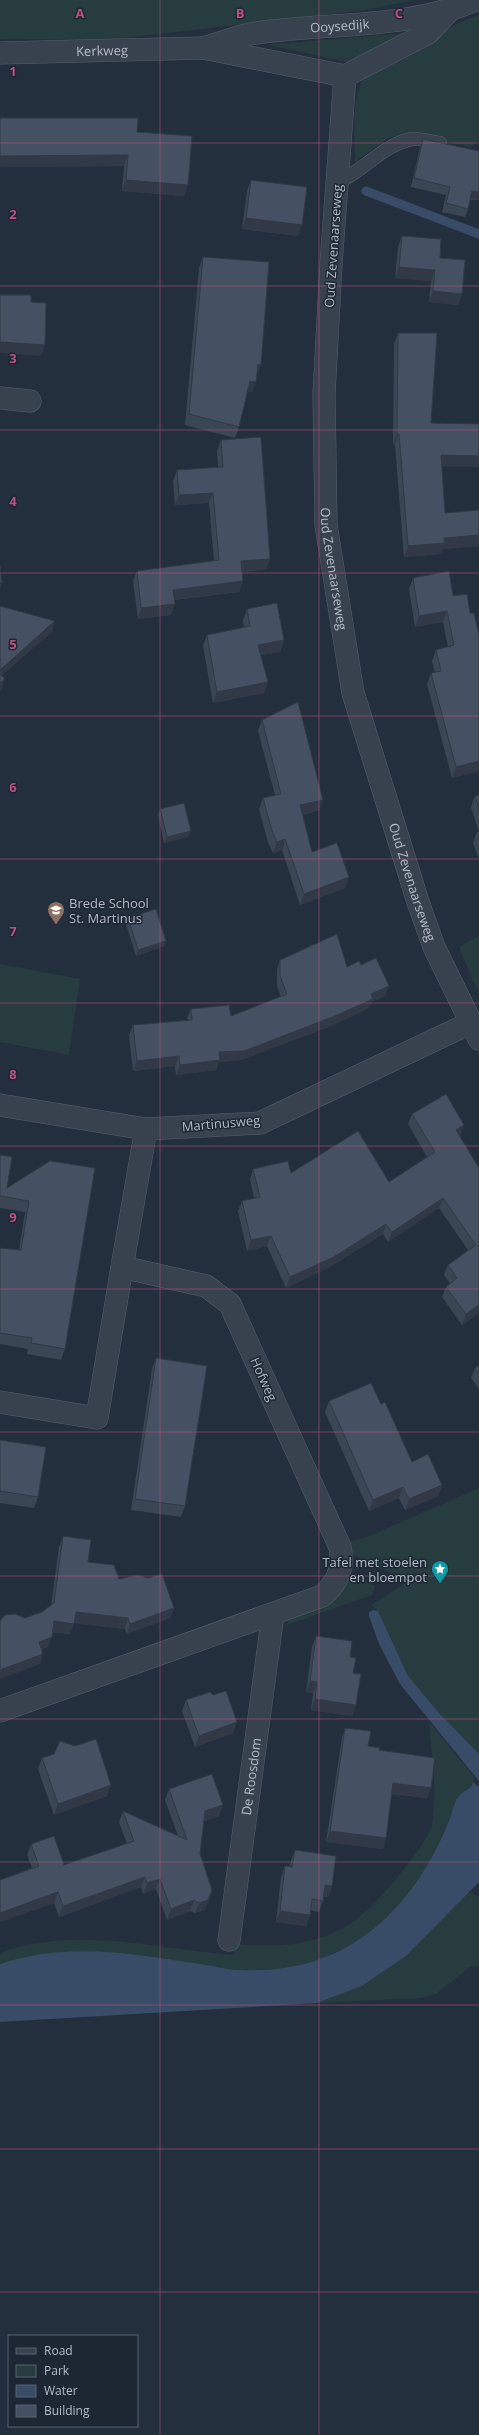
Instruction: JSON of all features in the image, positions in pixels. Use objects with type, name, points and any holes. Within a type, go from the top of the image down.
[{"type":"street","name":"Ooysedijk","points":[[203,48],[250,34],[386,21],[449,11],[476,0]]},
{"type":"street","points":[[203,48],[345,76],[428,33],[449,11]]},
{"type":"street","name":"Kerkweg","points":[[0,53],[203,48]]},
{"type":"street","name":"Oud Zevenaarseweg","points":[[345,76],[324,394],[326,525],[353,693],[418,902],[434,947],[475,1031]]},
{"type":"street","points":[[0,398],[30,400]]},
{"type":"street","name":"Martinusweg","points":[[0,1105],[146,1129],[260,1123],[475,1031]]},
{"type":"street","points":[[0,1402],[97,1418],[146,1129]]},
{"type":"street","name":"Hofweg","points":[[122,1266],[206,1286],[230,1304],[340,1547],[343,1562],[331,1588],[322,1596],[273,1614]]},
{"type":"street","points":[[0,1711],[273,1614]]},
{"type":"street","name":"De Roosdom","points":[[229,1940],[273,1614]]},
{"type":"lane","points":[[337,183],[351,176],[393,147],[413,139],[455,146]]},
{"type":"green space","points":[[0,0],[415,0],[366,10],[107,40],[0,39]]},
{"type":"green space","points":[[479,15],[479,140],[471,147],[417,136],[390,137],[355,162],[355,112],[361,83],[367,76],[380,66],[415,45]]},
{"type":"green space","points":[[403,33],[356,64],[268,45]]},
{"type":"green space","points":[[479,936],[479,992],[459,947]]},
{"type":"green space","points":[[0,964],[80,979],[69,1055],[0,1042]]},
{"type":"green space","points":[[479,1488],[479,1754],[439,1713],[408,1676],[378,1611],[371,1605],[414,1578],[398,1576],[353,1555],[348,1542],[367,1537]]},
{"type":"green space","points":[[347,1573],[375,1586],[372,1595],[287,1625],[288,1619]]},
{"type":"green space","points":[[429,1722],[475,1778],[472,1785],[458,1798],[437,1848],[413,1889],[389,1916],[372,1931],[352,1944],[331,1955],[308,1963],[262,1971],[239,1970],[149,1957],[89,1952],[30,1956],[0,1964],[0,1953],[29,1945],[58,1941],[116,1941],[234,1955],[235,1944],[266,1946],[297,1943],[327,1936],[341,1929],[361,1916],[380,1898],[424,1842],[430,1830],[432,1825],[434,1786]]},
{"type":"green space","points":[[469,1892],[479,1897],[479,1966],[470,1967],[436,1994],[420,1998],[317,2003],[362,1986],[406,1956]]},
{"type":"water","points":[[374,1610],[378,1611],[408,1676],[439,1713],[479,1754],[479,1781],[400,1684],[379,1644],[369,1616],[369,1612]]},
{"type":"water","points":[[473,1782],[479,1787],[479,1882],[406,1956],[362,1986],[317,2003],[0,2022],[0,1964],[25,1957],[73,1951],[120,1953],[242,1970],[279,1969],[313,1962],[343,1949],[370,1932],[394,1909],[416,1883],[434,1854],[457,1799],[471,1787]]},
{"type":"building","points":[[0,118],[138,118],[137,132],[192,136],[188,185],[126,180],[128,155],[0,156]]},
{"type":"building","points":[[423,139],[479,151],[479,192],[472,191],[468,209],[446,203],[450,187],[414,178]]},
{"type":"building","points":[[251,180],[307,187],[302,225],[246,218]]},
{"type":"building","points":[[402,236],[441,239],[440,258],[465,260],[462,294],[433,291],[435,270],[399,267]]},
{"type":"building","points":[[203,257],[269,262],[261,365],[258,364],[256,382],[250,381],[239,427],[189,414]]},
{"type":"building","points":[[0,295],[31,295],[31,302],[46,303],[45,345],[0,342]]},
{"type":"building","points":[[398,333],[437,333],[431,423],[479,424],[479,456],[441,455],[445,513],[479,510],[479,535],[444,538],[445,543],[408,546],[399,434],[397,434]]},
{"type":"building","points":[[261,437],[270,559],[241,561],[243,581],[173,590],[175,604],[141,608],[137,571],[219,560],[213,493],[179,495],[177,470],[223,467],[221,440]]},
{"type":"building","points":[[0,566],[2,583],[0,583]]},
{"type":"building","points":[[449,571],[453,596],[467,594],[470,613],[474,613],[479,635],[479,761],[456,767],[431,673],[441,671],[436,650],[454,645],[447,611],[419,616],[413,578]]},
{"type":"building","points":[[277,603],[284,640],[258,645],[268,682],[217,692],[207,635],[250,626],[247,609]]},
{"type":"building","points":[[0,606],[55,621],[0,670]]},
{"type":"building","points":[[0,674],[5,679],[0,683]]},
{"type":"building","points":[[298,702],[323,800],[300,805],[312,852],[337,843],[349,877],[304,894],[285,839],[277,842],[272,831],[263,798],[281,794],[262,720]]},
{"type":"building","points":[[479,795],[479,809],[475,796]]},
{"type":"building","points":[[184,803],[191,831],[167,837],[160,809]]},
{"type":"building","points":[[156,909],[166,941],[138,950],[128,918]]},
{"type":"building","points":[[337,934],[347,967],[359,961],[361,965],[376,958],[389,986],[371,994],[373,999],[335,1016],[244,1051],[219,1052],[220,1060],[180,1065],[179,1056],[137,1061],[133,1025],[192,1020],[191,1009],[229,1005],[231,1016],[287,994],[280,976],[280,960]]},
{"type":"building","points":[[446,1094],[464,1125],[456,1130],[479,1168],[479,1305],[466,1314],[446,1287],[457,1278],[448,1265],[476,1245],[443,1198],[392,1232],[386,1224],[332,1258],[290,1277],[271,1236],[251,1240],[242,1201],[260,1197],[253,1169],[288,1161],[291,1173],[358,1131],[389,1182],[435,1152],[412,1114]]},
{"type":"building","points":[[0,1155],[12,1157],[7,1188],[50,1161],[95,1168],[65,1349],[31,1343],[32,1338],[0,1333],[0,1248],[21,1250],[29,1201],[0,1196]]},
{"type":"building","points":[[156,1358],[207,1366],[185,1506],[135,1499]]},
{"type":"building","points":[[479,1365],[479,1374],[475,1368]]},
{"type":"building","points":[[371,1383],[381,1404],[385,1402],[412,1462],[428,1454],[442,1485],[409,1499],[403,1487],[373,1500],[329,1401]]},
{"type":"building","points":[[0,1440],[46,1447],[38,1497],[0,1491]]},
{"type":"building","points":[[63,1536],[91,1540],[88,1562],[114,1565],[119,1579],[137,1575],[148,1578],[162,1574],[174,1608],[130,1624],[128,1618],[76,1612],[74,1624],[54,1621],[52,1637],[39,1642],[43,1654],[0,1670],[0,1621],[5,1615],[15,1614],[25,1618],[42,1612],[54,1603]]},
{"type":"building","points":[[316,1636],[352,1641],[350,1657],[356,1658],[353,1673],[361,1674],[356,1705],[315,1699],[317,1682],[310,1681]]},
{"type":"building","points":[[226,1691],[237,1722],[199,1736],[186,1700],[210,1692],[213,1695]]},
{"type":"building","points":[[345,1728],[371,1731],[368,1746],[380,1748],[379,1750],[435,1758],[431,1788],[393,1783],[386,1838],[330,1831]]},
{"type":"building","points":[[96,1739],[111,1785],[58,1804],[42,1758],[54,1754],[60,1741],[75,1746]]},
{"type":"building","points":[[212,1774],[223,1805],[205,1811],[200,1854],[212,1890],[208,1900],[199,1903],[194,1900],[171,1909],[160,1879],[147,1883],[145,1877],[63,1906],[58,1892],[0,1913],[0,1880],[39,1866],[31,1844],[54,1836],[64,1865],[134,1841],[123,1811],[187,1840],[169,1789]]},
{"type":"building","points":[[295,1850],[336,1856],[332,1886],[325,1885],[323,1901],[312,1899],[310,1915],[280,1911],[285,1866],[292,1867]]},
{"type":"waterway","points":[[366,191],[479,234]]},
{"type":"place","name":"Brede School St. Martinus","points":[[56,925]]},
{"type":"place","name":"Tafel met stoelen en bloempot","points":[[440,1584]]}]
